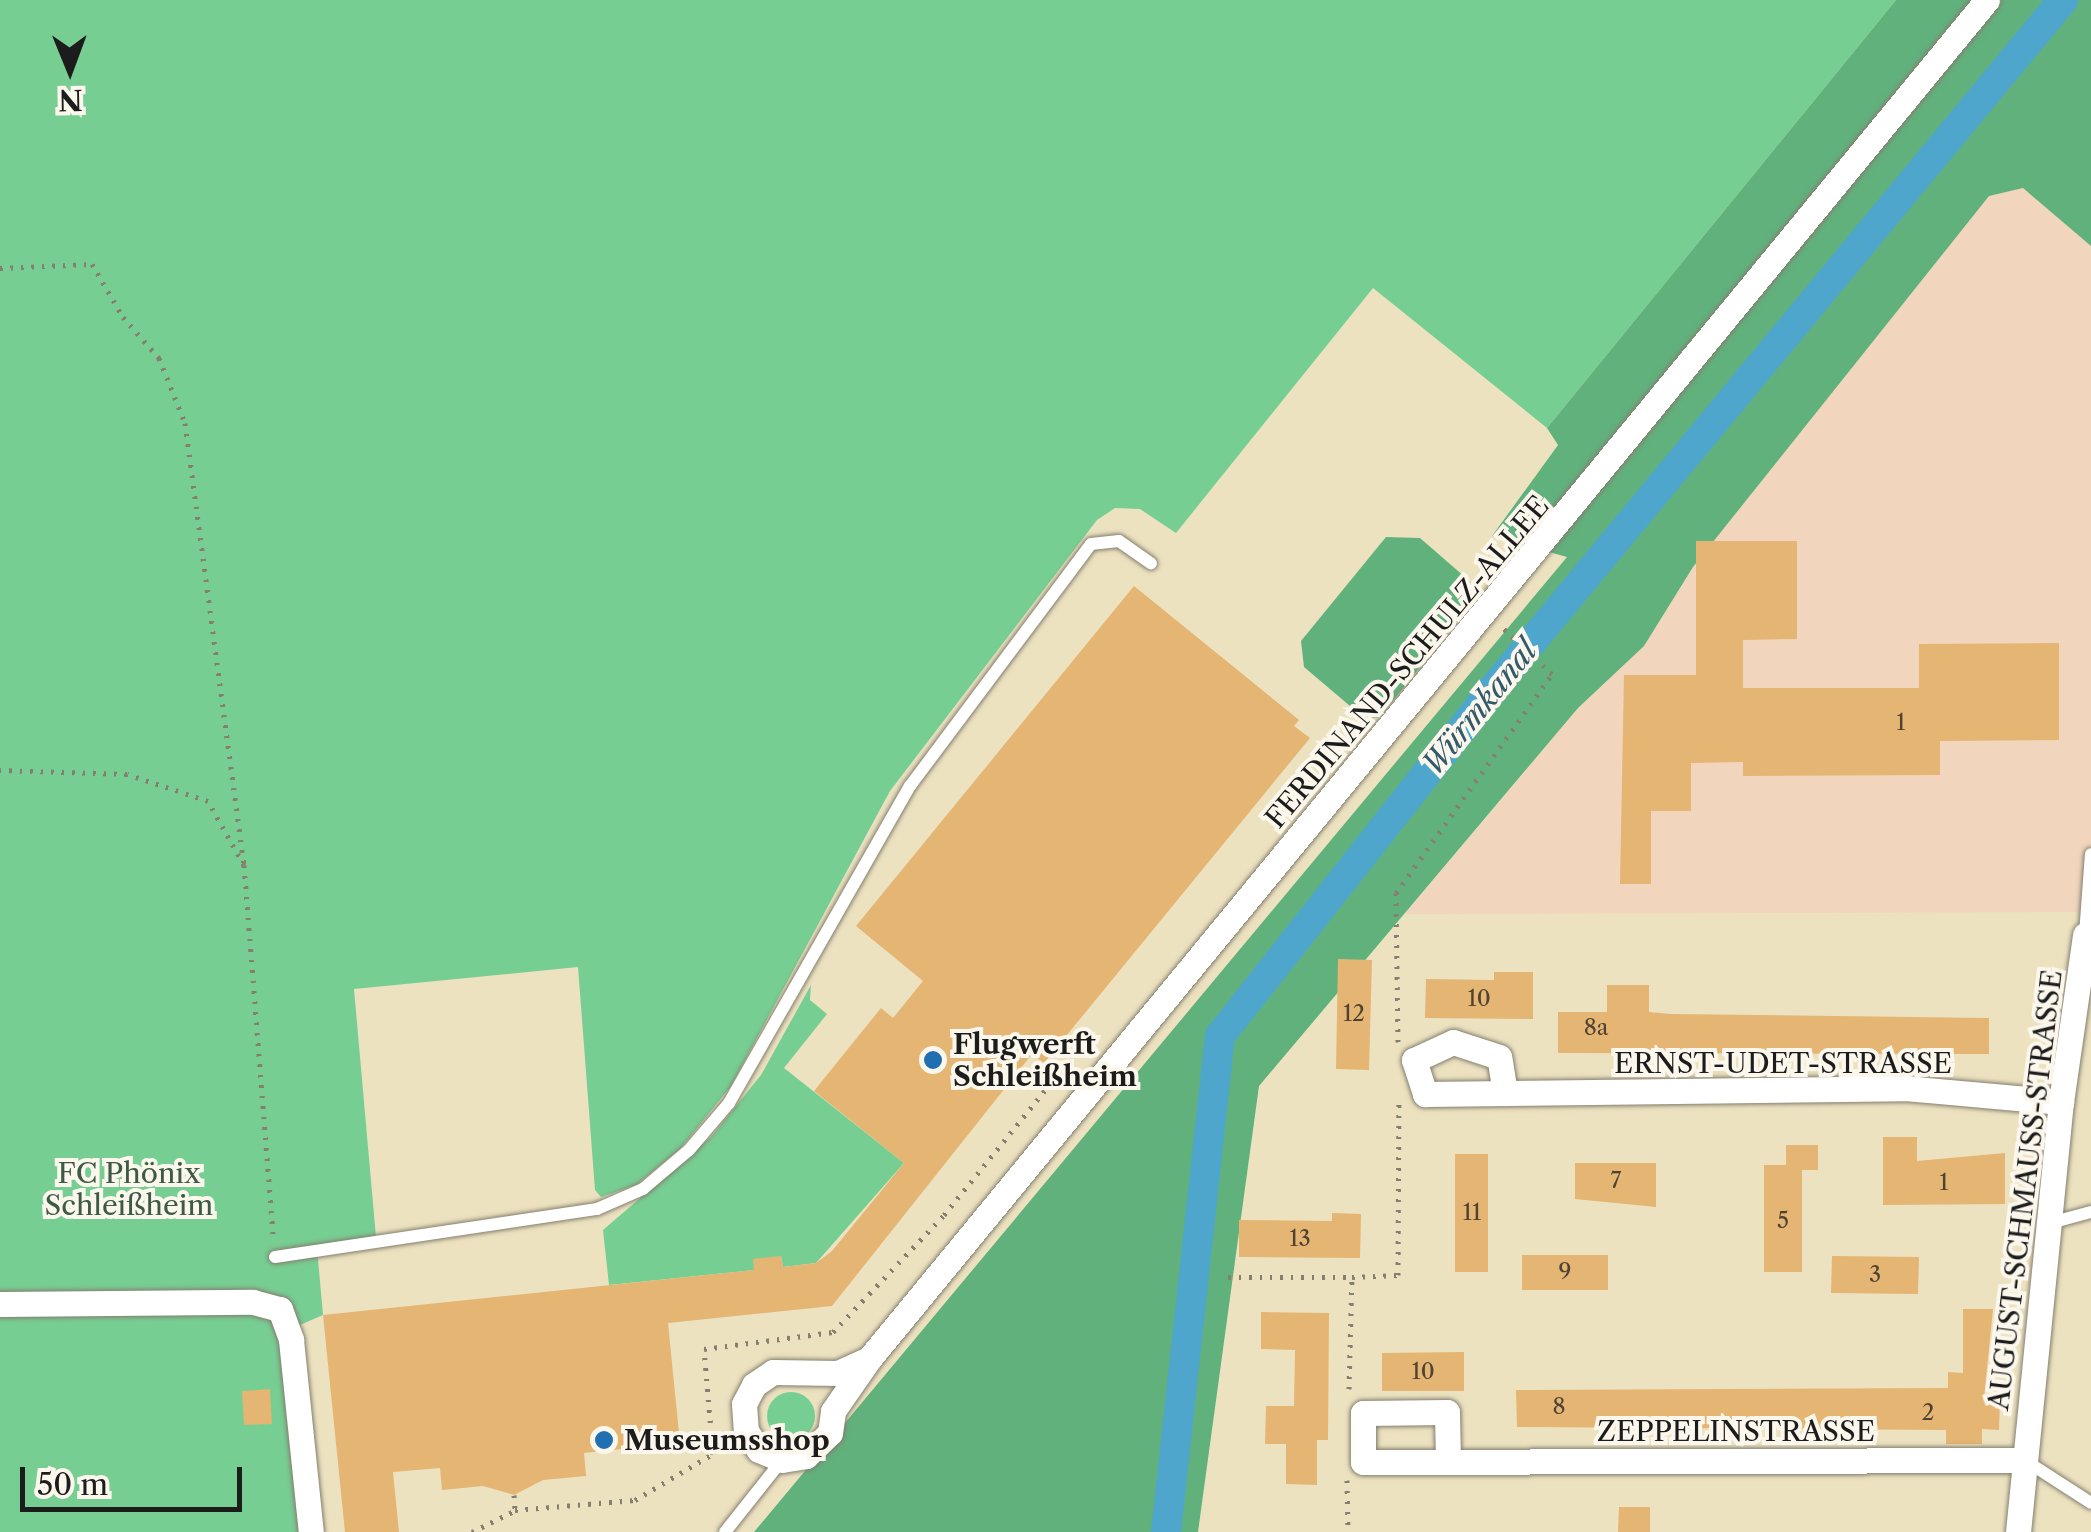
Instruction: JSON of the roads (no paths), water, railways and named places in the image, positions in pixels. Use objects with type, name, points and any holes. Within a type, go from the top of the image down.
[{"type":"street","name":"FERDINAND-SCHULZ-ALLEE","points":[[782,1460],[806,1456],[830,1433],[834,1411],[869,1359],[1987,0]]},
{"type":"street","name":"AUGUST-SCHMAUSS-STRASSE","points":[[2018,1532],[2047,1224],[2085,935]]},
{"type":"street","name":"ERNST-UDET-STRASSE","points":[[1505,1093],[1905,1088],[2061,1102]]},
{"type":"street","points":[[0,1304],[253,1302],[280,1310],[290,1340],[310,1532]]},
{"type":"street","points":[[782,1460],[759,1450],[746,1431],[744,1404],[754,1386],[773,1372],[838,1372],[869,1359]]},
{"type":"street","name":"ZEPPELINSTRASSE","points":[[1448,1461],[2025,1460]]},
{"type":"lane","points":[[275,1257],[597,1209],[643,1189],[689,1150],[729,1102],[910,786],[1090,544],[1119,541],[1152,563]]},
{"type":"lane","name":"AUGUST-SCHMAUSS-STRASSE","points":[[2085,935],[2091,854]]},
{"type":"lane","points":[[2047,1224],[2091,1212]]},
{"type":"lane","points":[[725,1532],[782,1460]]},
{"type":"lane","points":[[2025,1460],[2091,1503]]},
{"type":"waterway","name":"Würmkanal","points":[[1166,1532],[1220,1036],[1492,690],[2063,0]]},
{"type":"place","name":"Flugwerft Schleißheim","points":[[933,1060]]},
{"type":"place","name":"Museumsshop","points":[[604,1440]]},
{"type":"park label","name":"FC Phönix Schleißheim","points":[[129,1189]]}]
